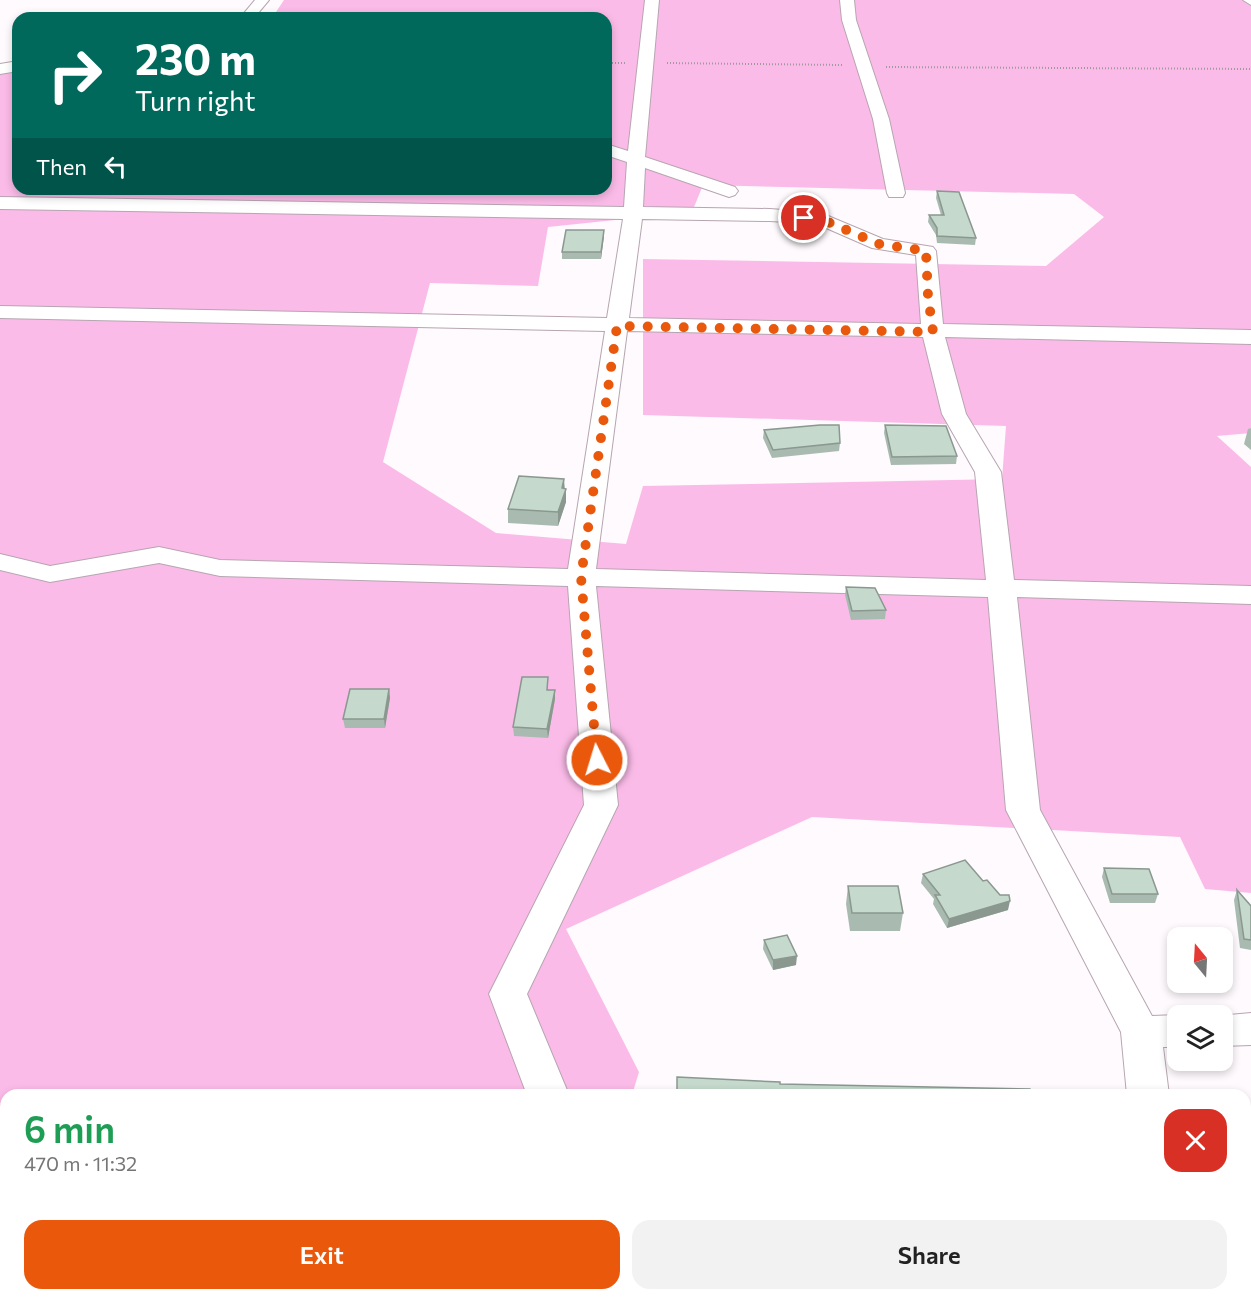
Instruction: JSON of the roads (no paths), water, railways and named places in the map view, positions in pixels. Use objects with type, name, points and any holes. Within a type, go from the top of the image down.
[{"type":"street","points":[[252,12],[262,0]]},
{"type":"street","points":[[546,1089],[508,994],[601,805],[581,577],[633,213],[636,159],[652,0]]},
{"type":"street","points":[[847,0],[849,20],[881,119],[896,193]]},
{"type":"street","points":[[612,151],[729,191]]},
{"type":"street","points":[[0,203],[770,215],[821,219],[879,244],[924,248],[933,332],[954,414],[988,471],[998,570],[1002,588],[1023,810],[1159,1032],[1149,1089]]},
{"type":"street","points":[[0,312],[1251,337]]},
{"type":"street","points":[[0,562],[50,574],[159,555],[220,568],[1251,595]]},
{"type":"street","points":[[1233,1030],[1251,1029]]}]
